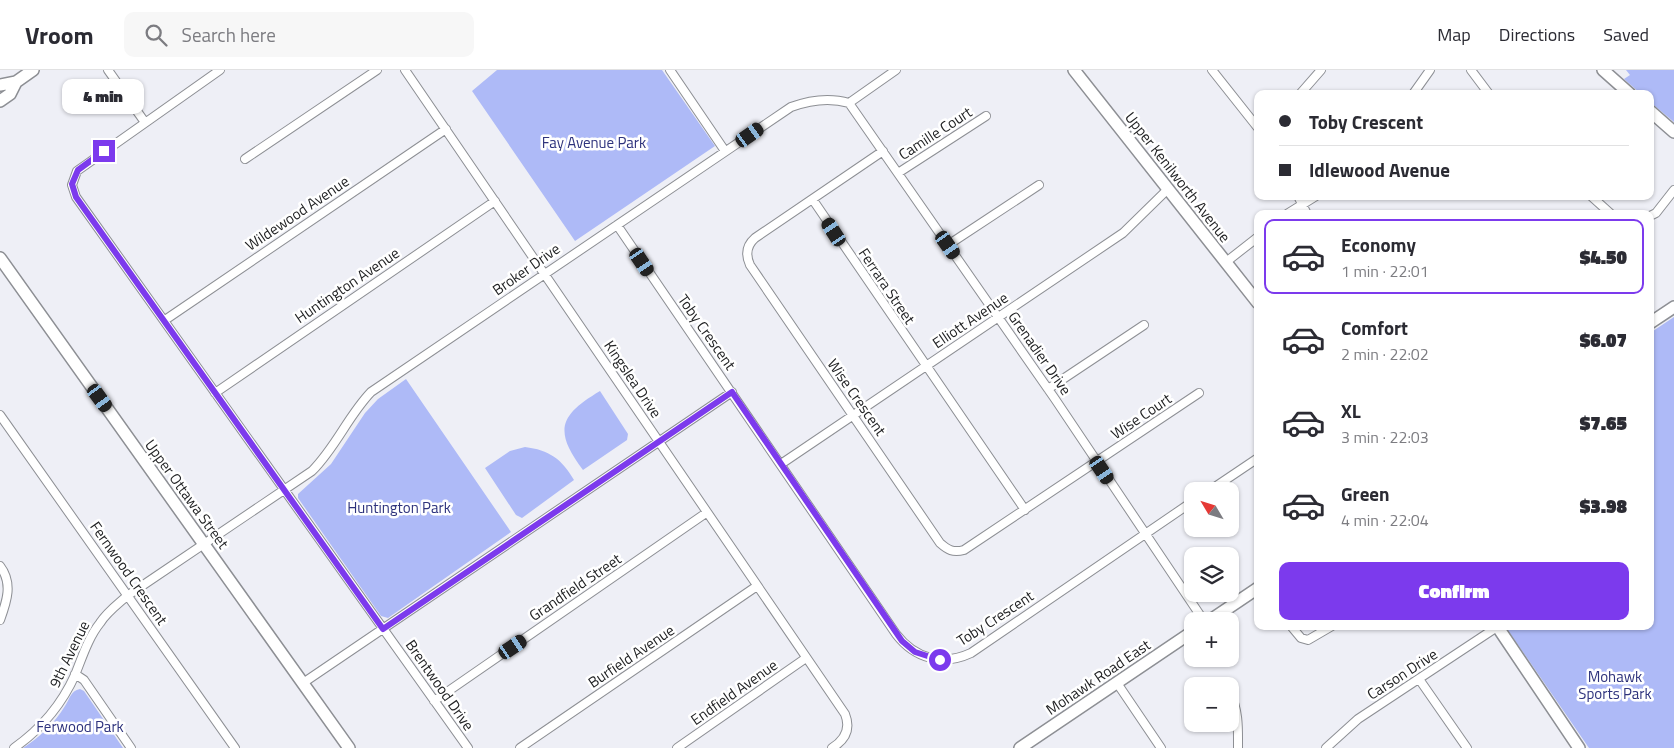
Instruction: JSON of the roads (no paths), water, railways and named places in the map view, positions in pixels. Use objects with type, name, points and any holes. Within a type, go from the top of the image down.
[{"type":"main road","points":[[0,85],[16,82],[33,70]]},
{"type":"main road","name":"Upper Kenilworth Avenue","points":[[1074,70],[1254,299]]},
{"type":"main road","points":[[1603,70],[1626,90]]},
{"type":"main road","points":[[0,101],[10,94],[16,82]]},
{"type":"main road","points":[[1654,114],[1674,132]]},
{"type":"main road","name":"Upper Ottawa Street","points":[[0,258],[349,748]]},
{"type":"main road","points":[[1654,320],[1674,307]]},
{"type":"main road","points":[[1222,612],[1254,591]]},
{"type":"main road","points":[[1499,630],[1579,748]]},
{"type":"main road","name":"Mohawk Road East","points":[[1020,748],[1184,637]]},
{"type":"street","points":[[108,70],[144,121],[220,70]]},
{"type":"street","points":[[245,159],[377,70]]},
{"type":"street","name":"Kingslea Drive","points":[[405,70],[706,514],[845,714],[847,731],[843,740],[832,748]]},
{"type":"street","points":[[670,70],[725,151]]},
{"type":"street","points":[[849,103],[896,70]]},
{"type":"street","points":[[1212,70],[1254,123]]},
{"type":"street","points":[[1304,90],[1322,70]]},
{"type":"street","points":[[1416,90],[1430,70]]},
{"type":"street","points":[[1471,70],[1486,90]]},
{"type":"street","name":"Broker Drive","points":[[204,545],[320,463],[350,418],[371,392],[791,107],[808,101],[826,100],[849,103]]},
{"type":"street","name":"Grenadier Drive","points":[[849,103],[1048,389],[1198,612]]},
{"type":"street","name":"Camille Court","points":[[898,173],[986,116]]},
{"type":"street","name":"Brentwood Drive","points":[[144,121],[78,170],[72,184],[76,197],[468,748]]},
{"type":"street","name":"Wildewood Avenue","points":[[165,320],[446,129]]},
{"type":"street","name":"Wise Crescent","points":[[883,151],[755,238],[749,244],[747,255],[750,264],[940,543],[948,550],[956,552],[964,550],[1097,462]]},
{"type":"street","points":[[948,245],[1039,184]]},
{"type":"street","name":"Elliott Avenue","points":[[781,464],[1123,233],[1168,189]]},
{"type":"street","points":[[1654,214],[1674,190]]},
{"type":"street","name":"Ferrara Street","points":[[813,200],[1025,510]]},
{"type":"street","points":[[1291,210],[1300,200]]},
{"type":"street","points":[[1596,200],[1607,210]]},
{"type":"street","name":"Huntington Avenue","points":[[215,393],[495,201]]},
{"type":"street","name":"Toby Crescent","points":[[617,225],[902,641],[915,652],[936,659],[958,658],[971,653],[1184,508]]},
{"type":"street","points":[[1226,262],[1254,240]]},
{"type":"street","points":[[1048,389],[1144,325]]},
{"type":"street","points":[[303,683],[732,392]]},
{"type":"street","name":"Wise Court","points":[[1097,462],[1199,393]]},
{"type":"street","name":"Fernwood Crescent","points":[[0,415],[235,748]]},
{"type":"street","points":[[1222,482],[1254,461]]},
{"type":"street","name":"Grandfield Street","points":[[434,700],[706,514]]},
{"type":"street","name":"9th Avenue","points":[[14,748],[39,730],[55,711],[99,624],[127,596],[204,545]]},
{"type":"street","points":[[0,566],[6,574],[8,585],[7,602],[0,620]]},
{"type":"street","name":"Burfield Avenue","points":[[520,748],[757,586]]},
{"type":"street","points":[[1294,630],[1301,638],[1308,640],[1325,630]]},
{"type":"street","name":"Carson Drive","points":[[1326,748],[1358,718],[1492,630]]},
{"type":"street","name":"Endfield Avenue","points":[[677,748],[806,658]]},
{"type":"street","points":[[75,674],[84,680],[131,748]]},
{"type":"street","points":[[1418,679],[1467,748]]},
{"type":"street","points":[[1117,682],[1161,748]]},
{"type":"street","points":[[1238,732],[1238,748]]},
{"type":"park label","name":"Fay Avenue Park","points":[[594,142]]},
{"type":"park label","name":"Huntington Park","points":[[399,507]]},
{"type":"park label","name":"Mohawk Sports Park","points":[[1615,684]]},
{"type":"park label","name":"Ferwood Park","points":[[80,726]]}]
